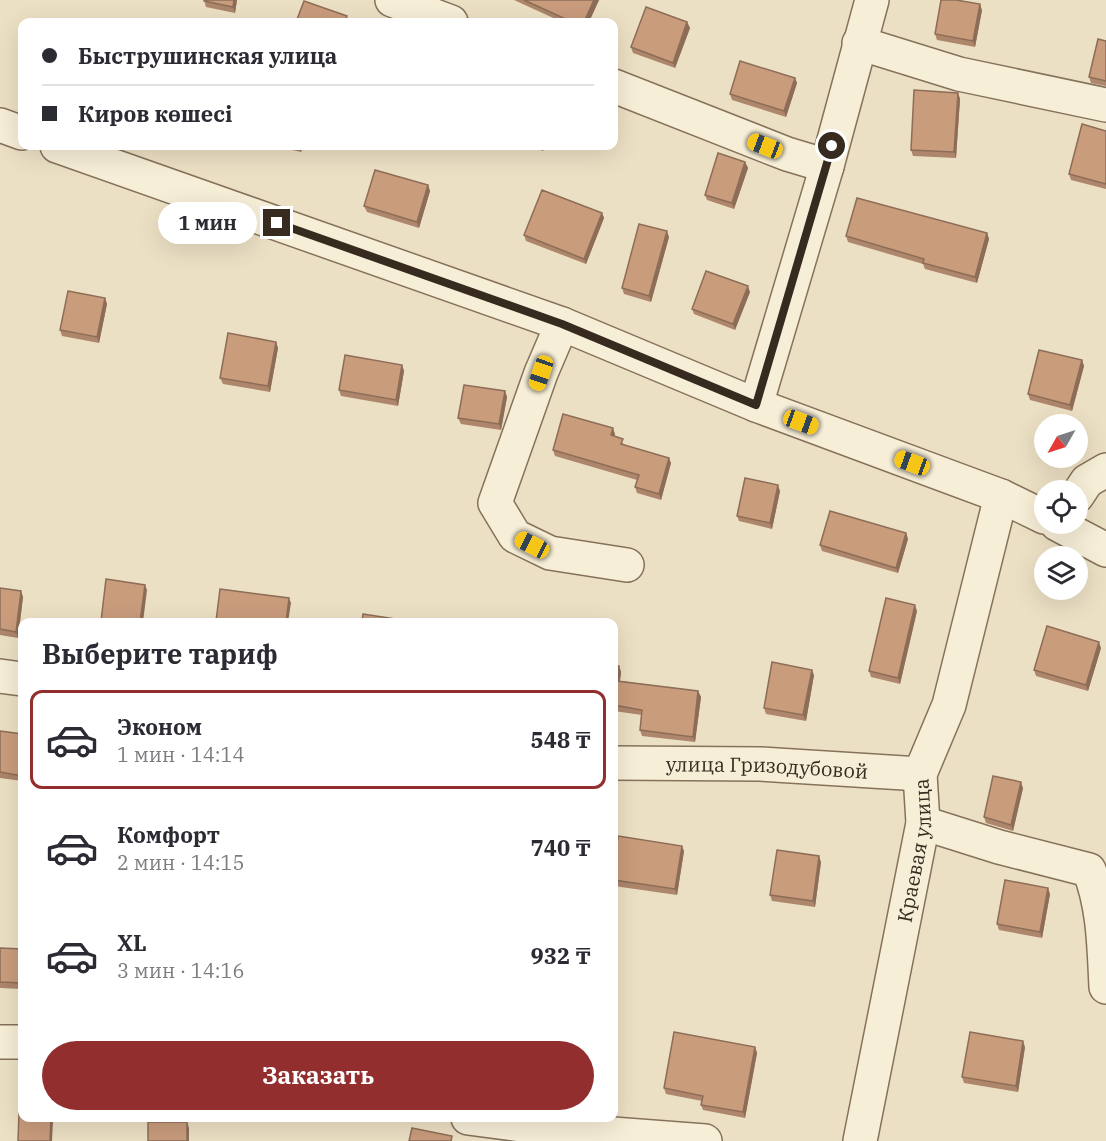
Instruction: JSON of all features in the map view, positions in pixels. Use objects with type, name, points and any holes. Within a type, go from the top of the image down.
[{"type":"street","points":[[392,0],[440,18]]},
{"type":"street","points":[[756,405],[827,166],[872,0]]},
{"type":"street","points":[[859,43],[959,74],[1106,105]]},
{"type":"street","points":[[618,88],[787,154],[827,166]]},
{"type":"street","points":[[0,125],[18,132]]},
{"type":"street","points":[[68,150],[562,324],[756,405],[1001,496],[1034,512]]},
{"type":"street","points":[[562,324],[541,373],[495,503],[515,536],[550,554],[627,565]]},
{"type":"street","points":[[1088,481],[1106,470]]},
{"type":"street","name":"Краевая улица","points":[[860,1141],[923,823],[920,774],[949,705],[1001,496]]},
{"type":"street","points":[[1076,534],[1106,550]]},
{"type":"street","points":[[0,676],[18,678]]},
{"type":"street","name":"улица Гризодубовой","points":[[618,763],[760,764],[920,774]]},
{"type":"street","points":[[923,823],[999,847],[1089,870],[1098,899],[1104,938],[1106,987]]},
{"type":"street","points":[[0,1042],[18,1042]]},
{"type":"street","points":[[499,1122],[560,1130],[705,1141]]},
{"type":"building","points":[[204,0],[234,0],[233,7]]},
{"type":"building","points":[[524,0],[594,0],[586,18],[563,18]]},
{"type":"building","points":[[941,0],[980,4],[973,41],[935,34]]},
{"type":"building","points":[[304,1],[347,16],[346,18],[298,18]]},
{"type":"building","points":[[646,7],[687,22],[673,63],[631,47]]},
{"type":"building","points":[[1098,39],[1106,41],[1106,81],[1089,77]]},
{"type":"building","points":[[740,61],[795,78],[784,111],[730,94]]},
{"type":"building","points":[[914,90],[958,93],[954,152],[911,150]]},
{"type":"building","points":[[1082,124],[1106,131],[1106,184],[1069,174]]},
{"type":"building","points":[[718,153],[745,162],[732,203],[705,195]]},
{"type":"building","points":[[375,170],[428,185],[417,222],[364,206]]},
{"type":"building","points":[[542,190],[602,213],[584,259],[524,235]]},
{"type":"building","points":[[857,198],[987,233],[975,277],[923,263],[924,259],[846,236]]},
{"type":"building","points":[[639,224],[667,231],[649,296],[622,288]]},
{"type":"building","points":[[706,271],[748,286],[733,324],[692,309]]},
{"type":"building","points":[[68,291],[105,298],[97,337],[60,330]]},
{"type":"building","points":[[228,333],[276,342],[268,386],[220,378]]},
{"type":"building","points":[[1039,350],[1082,360],[1070,405],[1028,394]]},
{"type":"building","points":[[345,355],[402,365],[396,400],[339,390]]},
{"type":"building","points":[[464,385],[505,391],[499,424],[458,418]]},
{"type":"building","points":[[563,414],[613,428],[611,435],[623,439],[621,444],[669,458],[659,494],[635,487],[639,475],[553,450]]},
{"type":"building","points":[[745,478],[778,485],[770,523],[737,516]]},
{"type":"building","points":[[830,511],[906,533],[896,568],[820,545]]},
{"type":"building","points":[[106,579],[145,585],[141,618],[101,618]]},
{"type":"building","points":[[0,588],[21,591],[16,632],[0,629]]},
{"type":"building","points":[[220,589],[289,598],[286,618],[216,618]]},
{"type":"building","points":[[886,598],[915,605],[898,678],[869,671]]},
{"type":"building","points":[[363,614],[389,618],[362,618]]},
{"type":"building","points":[[1047,626],[1099,642],[1086,685],[1034,670]]},
{"type":"building","points":[[772,662],[812,670],[803,715],[764,708]]},
{"type":"building","points":[[618,681],[698,691],[693,737],[640,730],[642,710],[618,706]]},
{"type":"building","points":[[0,731],[18,733],[18,775],[0,772]]},
{"type":"building","points":[[993,776],[1021,782],[1011,825],[984,817]]},
{"type":"building","points":[[618,836],[682,846],[675,889],[618,881]]},
{"type":"building","points":[[777,850],[819,856],[813,901],[770,895]]},
{"type":"building","points":[[1005,880],[1048,888],[1040,932],[997,924]]},
{"type":"building","points":[[0,948],[18,949],[18,983],[0,982]]},
{"type":"building","points":[[674,1032],[755,1047],[743,1112],[701,1105],[703,1096],[664,1088]]},
{"type":"building","points":[[970,1032],[1023,1041],[1016,1086],[962,1077]]},
{"type":"building","points":[[19,1122],[51,1122],[50,1141],[18,1141]]},
{"type":"building","points":[[148,1122],[187,1122],[187,1141],[148,1141]]},
{"type":"building","points":[[412,1128],[452,1136],[451,1141],[409,1141]]},
{"type":"route","points":[[277,223],[562,324],[756,405],[832,146]]}]
